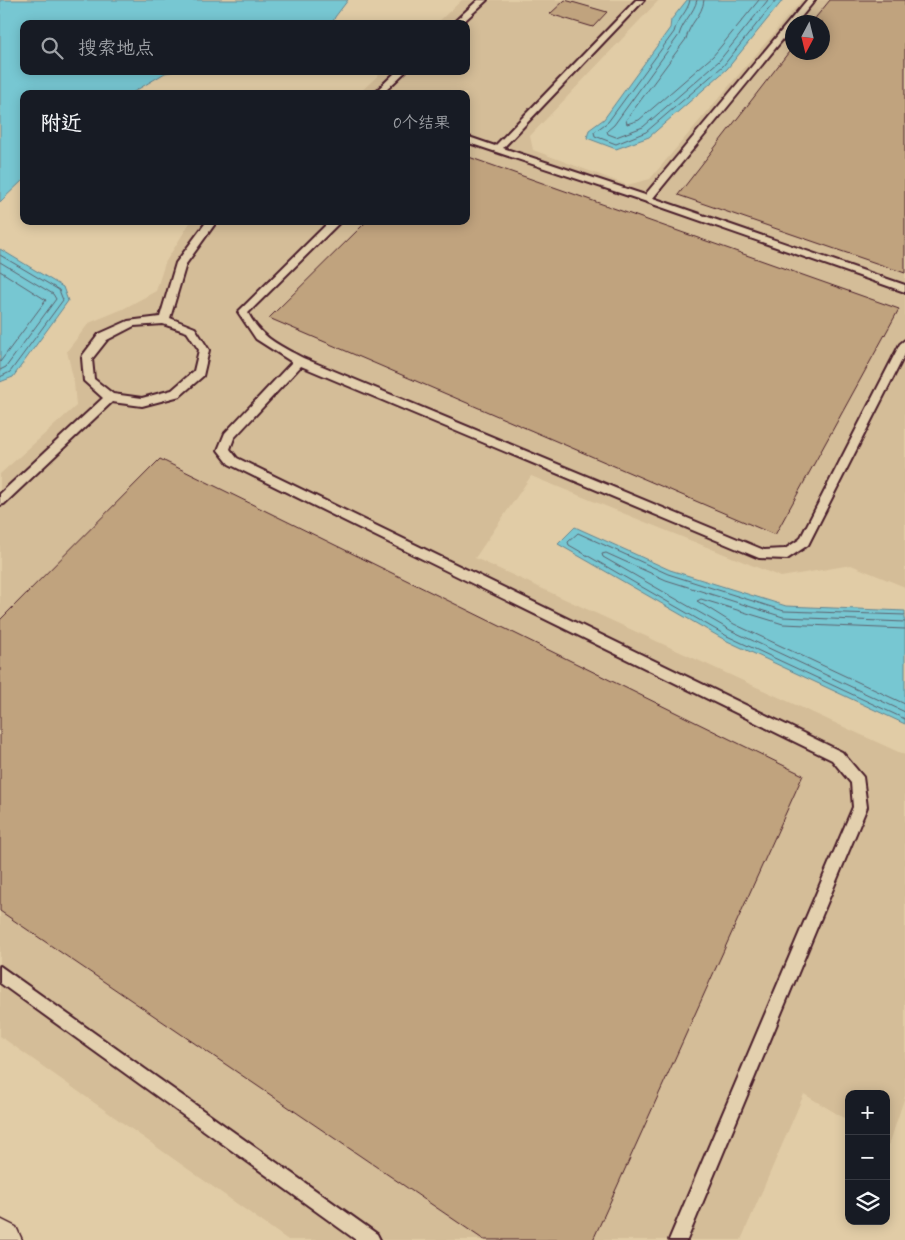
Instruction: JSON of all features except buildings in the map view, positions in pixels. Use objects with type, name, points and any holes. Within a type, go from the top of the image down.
[{"type":"lane","points":[[460,20],[483,0]]},
{"type":"lane","points":[[497,149],[638,0]]},
{"type":"lane","points":[[647,199],[811,0]]},
{"type":"lane","points":[[381,90],[398,75]]},
{"type":"lane","points":[[470,140],[647,199],[905,289]]},
{"type":"lane","points":[[164,320],[181,263],[209,225]]},
{"type":"lane","points":[[332,225],[243,312],[249,326],[263,342],[299,360],[763,555],[788,554],[804,542],[905,344]]},
{"type":"lane","points":[[164,320],[191,330],[204,350],[199,373],[176,393],[142,402],[110,398],[89,381],[87,358],[103,337],[132,323],[164,320]]},
{"type":"lane","points":[[299,360],[229,436],[224,450],[233,461],[837,756],[858,781],[860,807],[678,1240]]},
{"type":"lane","points":[[0,501],[110,398]]},
{"type":"lane","points":[[0,974],[371,1240]]},
{"type":"shaded area","points":[[462,0],[659,0],[530,136],[533,150],[627,185],[650,179],[785,20],[785,60],[830,60],[830,15],[789,15],[802,0],[905,0],[905,587],[851,565],[781,577],[531,476],[475,558],[905,755],[905,1096],[890,1142],[890,1090],[845,1090],[845,1119],[804,1094],[741,1240],[288,1240],[0,1036],[0,474],[76,406],[74,382],[67,351],[89,323],[123,309],[156,291],[165,263],[189,225],[470,225],[470,90],[362,90],[379,75],[470,75],[470,20],[440,20]]},
{"type":"water","points":[[0,0],[348,0],[334,20],[20,20],[20,75],[162,75],[137,90],[20,90],[20,183],[0,202]]},
{"type":"water","points":[[687,0],[783,0],[727,69],[649,137],[616,149],[587,138],[589,130],[604,119],[670,28],[671,20]]},
{"type":"water","points":[[0,249],[63,287],[68,301],[13,377],[0,382]]},
{"type":"water","points":[[575,527],[670,570],[786,606],[905,611],[905,724],[725,640],[558,544]]}]
